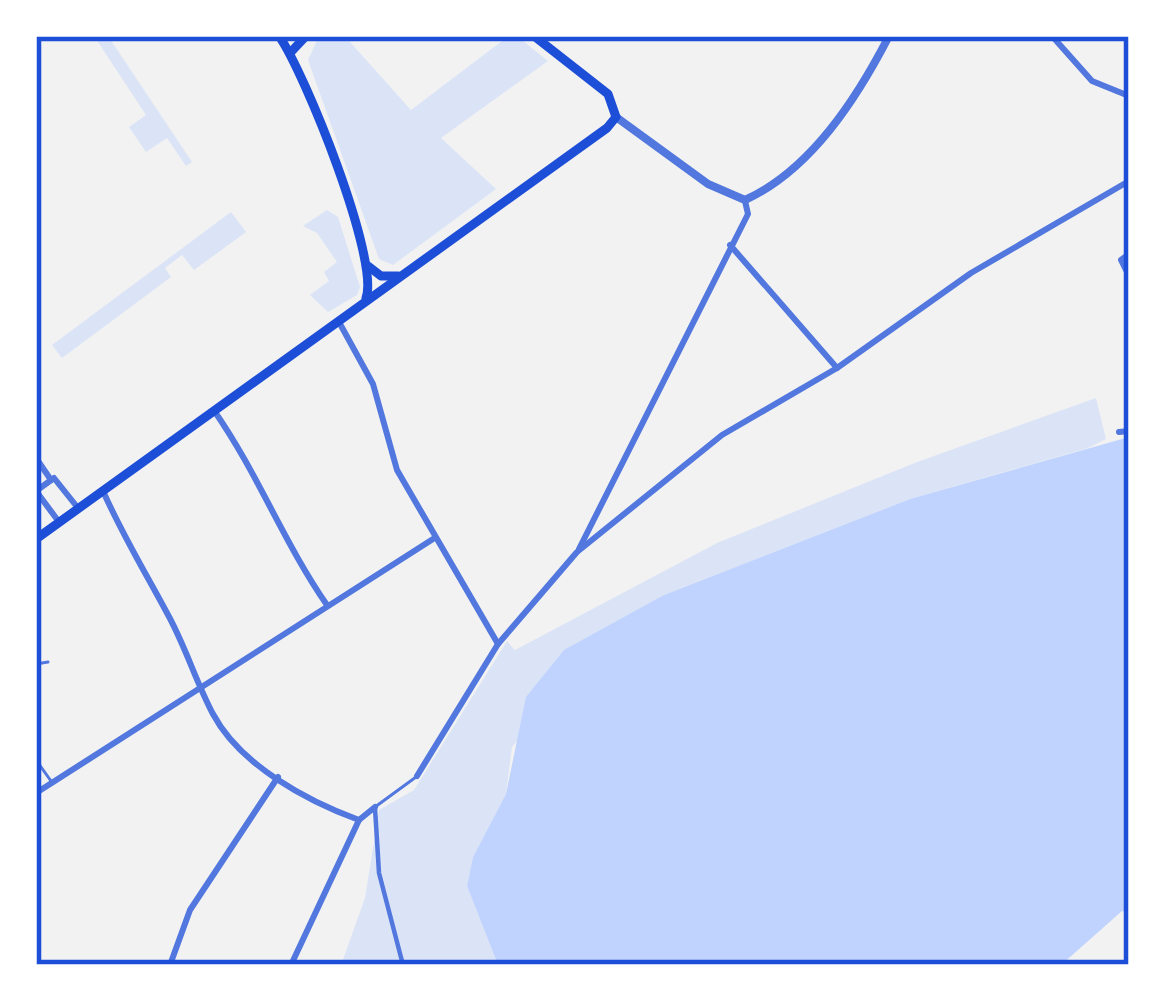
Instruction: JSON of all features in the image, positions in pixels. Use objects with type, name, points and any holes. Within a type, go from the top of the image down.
[{"type":"main road","points":[[279,36],[305,80],[368,266],[370,289],[364,303]]},
{"type":"main road","points":[[290,53],[306,36]]},
{"type":"main road","points":[[36,539],[616,117],[608,94],[534,36]]},
{"type":"main road","points":[[368,266],[381,277],[404,274]]},
{"type":"street","points":[[745,200],[782,177],[821,139],[870,74],[889,36]]},
{"type":"street","points":[[1052,36],[1091,81],[1129,96]]},
{"type":"street","points":[[616,117],[708,184],[745,200]]},
{"type":"street","points":[[417,776],[498,644],[577,552],[722,435],[837,368],[971,272],[1129,181]]},
{"type":"street","points":[[577,552],[748,214],[745,200]]},
{"type":"street","points":[[730,244],[837,368]]},
{"type":"street","points":[[1129,254],[1121,260],[1129,276]]},
{"type":"street","points":[[338,320],[373,384],[397,470],[498,644]]},
{"type":"street","points":[[214,411],[250,464],[290,554],[327,605]]},
{"type":"street","points":[[36,458],[79,508]]},
{"type":"street","points":[[52,480],[36,491],[59,522]]},
{"type":"street","points":[[103,491],[234,745],[278,777],[359,820]]},
{"type":"street","points":[[36,793],[434,539]]},
{"type":"street","points":[[170,965],[190,910],[278,777]]},
{"type":"street","points":[[291,965],[359,820],[375,807]]},
{"type":"street","points":[[375,807],[385,907],[404,965]]},
{"type":"lane","points":[[36,664],[48,662]]},
{"type":"lane","points":[[36,760],[52,782]]},
{"type":"lane","points":[[375,807],[417,776]]},
{"type":"shaded area","points":[[94,36],[108,36],[192,162],[186,166],[167,138],[146,152],[129,127],[146,115]]},
{"type":"shaded area","points":[[319,36],[355,36],[350,42],[411,110],[502,41],[496,36],[517,36],[548,61],[441,138],[496,189],[393,265],[379,259],[308,60]]},
{"type":"shaded area","points":[[327,210],[338,217],[360,287],[357,295],[328,312],[310,295],[329,281],[324,272],[337,262],[317,233],[303,226]]},
{"type":"shaded area","points":[[231,212],[246,232],[194,270],[182,255],[165,268],[171,277],[62,358],[52,345]]},
{"type":"shaded area","points":[[1096,398],[1106,439],[1088,448],[910,499],[664,595],[622,622],[512,747],[506,794],[473,857],[467,886],[498,965],[341,965],[365,898],[379,810],[414,790],[507,641],[515,650],[717,543],[917,462]]},
{"type":"water","points":[[1129,437],[1129,913],[1122,911],[1061,965],[498,965],[467,886],[473,857],[506,794],[526,697],[564,650],[664,595],[910,499]]}]
